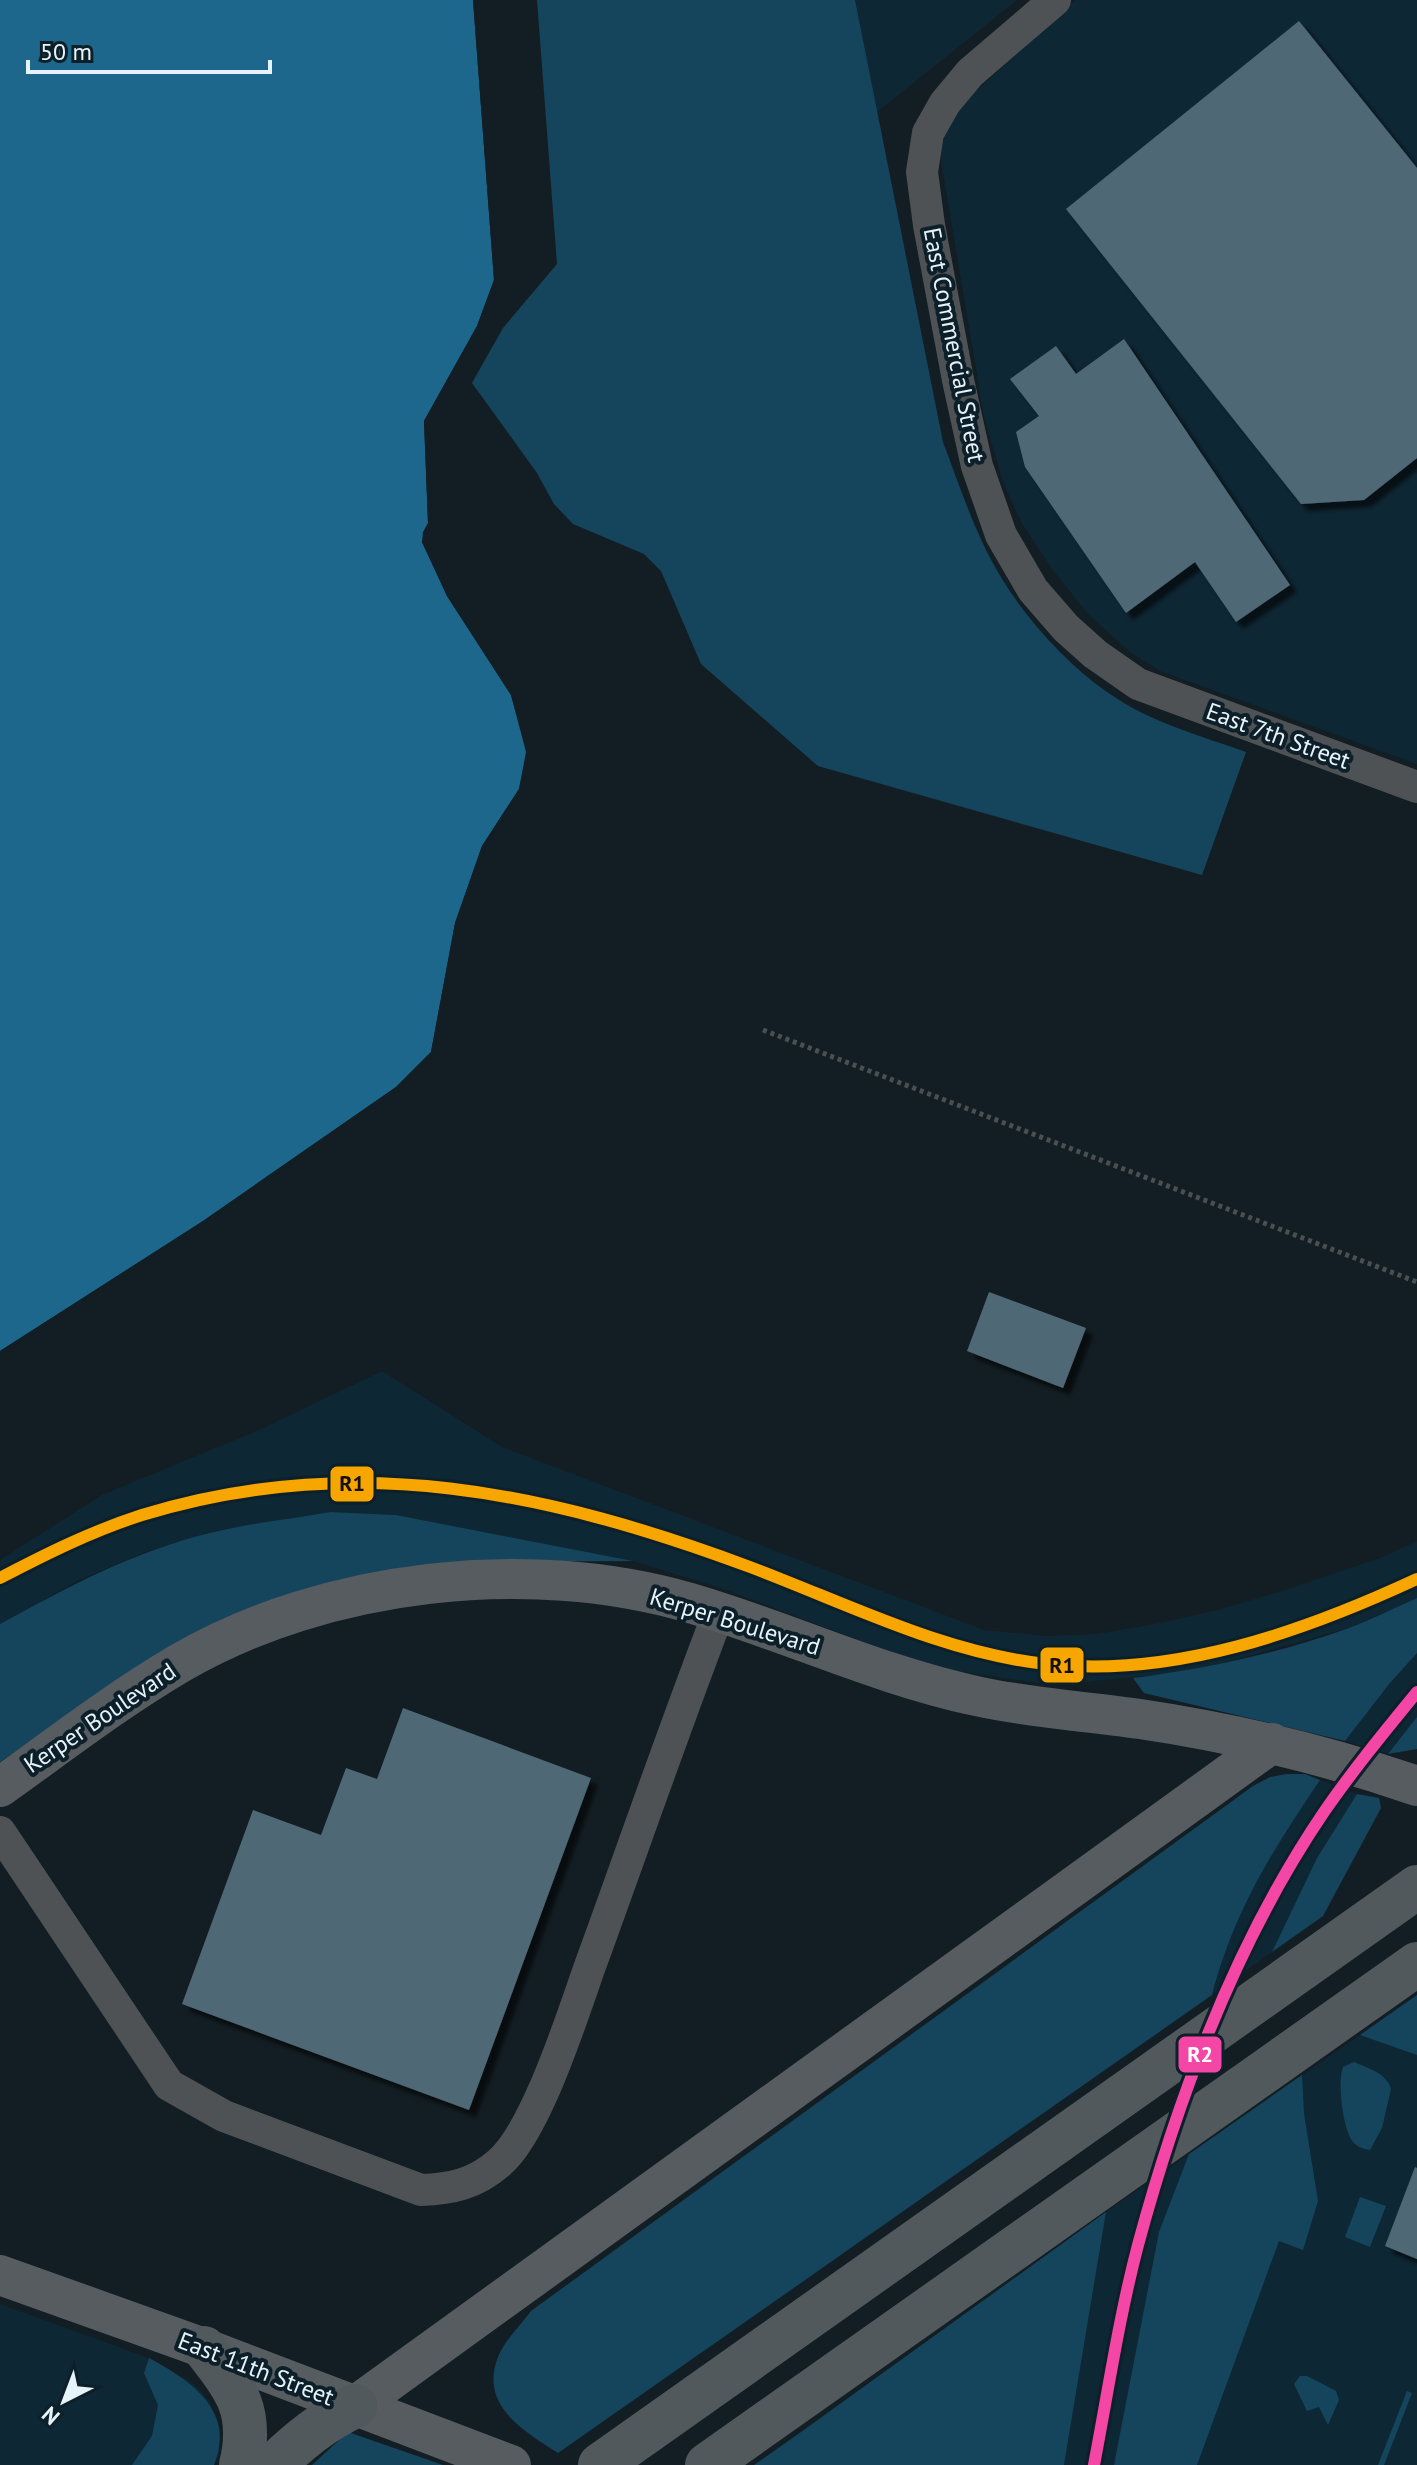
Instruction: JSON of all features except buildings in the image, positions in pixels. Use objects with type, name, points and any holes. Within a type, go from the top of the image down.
[{"type":"highway","points":[[600,2465],[1417,1887]]},
{"type":"highway","points":[[707,2465],[1417,1964]]},
{"type":"highway","points":[[204,2348],[233,2385],[244,2413],[246,2446],[241,2465]]},
{"type":"highway","points":[[274,2465],[330,2418],[355,2406]]},
{"type":"main road","name":"Kerper Boulevard","points":[[0,1787],[181,1663],[244,1631],[312,1608],[388,1589],[492,1578],[618,1588],[686,1602],[900,1675],[976,1696],[1140,1719],[1272,1743],[1357,1765],[1417,1786]]},
{"type":"main road","points":[[355,2406],[1272,1743]]},
{"type":"main road","name":"East 11th Street","points":[[0,2275],[204,2348],[511,2465]]},
{"type":"street","name":"East Commercial Street","points":[[1055,0],[970,73],[945,103],[928,133],[922,172],[958,380],[977,466],[1001,535],[1033,590],[1066,628],[1095,654],[1138,684]]},
{"type":"street","name":"East 7th Street","points":[[1138,684],[1417,787]]},
{"type":"street","points":[[0,1832],[169,2085],[224,2116],[421,2190],[451,2189],[476,2179],[501,2162],[526,2129],[571,2020],[719,1612]]},
{"type":"path","points":[[763,1030],[1417,1282]]},
{"type":"shaded area","points":[[0,0],[473,0],[494,280],[477,326],[424,421],[428,523],[422,542],[447,596],[511,695],[527,752],[519,789],[482,846],[455,923],[431,1052],[396,1087],[203,1221],[0,1351]]},
{"type":"shaded area","points":[[537,0],[855,0],[943,442],[987,552],[1031,620],[1093,682],[1125,704],[1159,720],[1246,752],[1202,875],[818,766],[701,664],[661,571],[644,554],[573,524],[554,504],[537,473],[472,383],[503,328],[557,264]]},
{"type":"shaded area","points":[[855,0],[1017,0],[877,112]]},
{"type":"shaded area","points":[[1076,0],[1417,0],[1417,764],[1160,671],[1130,652],[1089,615],[1052,569],[1021,522],[1002,479],[984,416],[941,161],[942,134],[953,112]]},
{"type":"shaded area","points":[[382,1371],[502,1447],[984,1630],[1047,1636],[1097,1634],[1150,1625],[1218,1610],[1282,1591],[1383,1557],[1417,1541],[1417,1598],[1349,1628],[1195,1671],[1053,1685],[949,1670],[877,1647],[724,1589],[633,1561],[396,1515],[330,1512],[215,1531],[146,1552],[79,1580],[0,1624],[0,1560],[102,1495],[259,1430]]},
{"type":"shaded area","points":[[330,1512],[396,1515],[633,1561],[465,1562],[406,1567],[323,1587],[112,1685],[0,1762],[0,1624],[78,1583],[158,1549],[228,1529]]},
{"type":"shaded area","points":[[1417,1598],[1417,1653],[1345,1741],[1144,1693],[1133,1678],[1215,1665],[1296,1645],[1349,1628]]},
{"type":"shaded area","points":[[1417,1653],[1417,1717],[1388,1754],[1345,1741],[1390,1683]]},
{"type":"shaded area","points":[[1417,1717],[1417,1749],[1388,1754]]},
{"type":"shaded area","points":[[1305,1774],[1320,1780],[1256,1883],[1231,1936],[1212,1995],[558,2453],[508,2415],[495,2390],[494,2374],[498,2357],[508,2339],[531,2311],[1253,1786],[1270,1777]]},
{"type":"shaded area","points":[[1320,1780],[1357,1794],[1317,1858],[1272,1952],[1212,1995],[1224,1951],[1250,1890]]},
{"type":"shaded area","points":[[1357,1794],[1379,1798],[1381,1808],[1323,1916],[1272,1952],[1317,1858]]},
{"type":"shaded area","points":[[1417,1995],[1417,2465],[1064,2465],[1106,2212]]},
{"type":"shaded area","points":[[1417,1995],[1417,2055],[1360,2035]]},
{"type":"shaded area","points":[[1354,2062],[1381,2075],[1391,2089],[1382,2128],[1370,2150],[1353,2142],[1344,2117],[1341,2074],[1343,2067]]},
{"type":"shaded area","points":[[1302,2075],[1304,2114],[1318,2201],[1303,2250],[1279,2241],[1197,2465],[1114,2465],[1159,2232],[1189,2154]]},
{"type":"shaded area","points":[[1360,2197],[1386,2206],[1370,2247],[1345,2237]]},
{"type":"shaded area","points":[[1106,2212],[1064,2465],[754,2465],[801,2432]]},
{"type":"shaded area","points":[[0,2304],[149,2358],[194,2384],[209,2401],[219,2428],[219,2455],[214,2465],[0,2465]]},
{"type":"shaded area","points":[[149,2358],[194,2387],[214,2413],[219,2429],[219,2446],[214,2465],[132,2465],[152,2436],[158,2405],[144,2373]]},
{"type":"shaded area","points":[[1300,2376],[1307,2376],[1336,2391],[1339,2400],[1328,2425],[1319,2407],[1307,2411],[1294,2384]]},
{"type":"shaded area","points":[[1407,2391],[1412,2393],[1384,2465],[1378,2465]]},
{"type":"shaded area","points":[[348,2432],[443,2465],[312,2465]]},
{"type":"pier","points":[[473,0],[477,0],[498,280],[481,328],[428,422],[432,524],[426,542],[451,594],[514,693],[531,752],[523,791],[485,847],[459,924],[435,1053],[398,1091],[205,1224],[0,1355],[0,1351],[203,1221],[396,1087],[431,1052],[455,923],[482,846],[519,789],[526,752],[511,695],[447,596],[422,542],[428,523],[424,421],[477,326],[494,280]]},
{"type":"transit line","name":"R1","points":[[0,1578],[105,1528],[142,1515],[221,1495],[298,1485],[375,1483],[450,1488],[525,1500],[600,1518],[750,1567],[932,1638],[1008,1658],[1046,1664],[1094,1667],[1142,1664],[1236,1647],[1329,1617],[1417,1579]]},
{"type":"transit line","name":"R2","points":[[1094,2465],[1119,2327],[1138,2245],[1172,2133],[1213,2021],[1237,1966],[1293,1861],[1346,1781],[1417,1692]]}]
